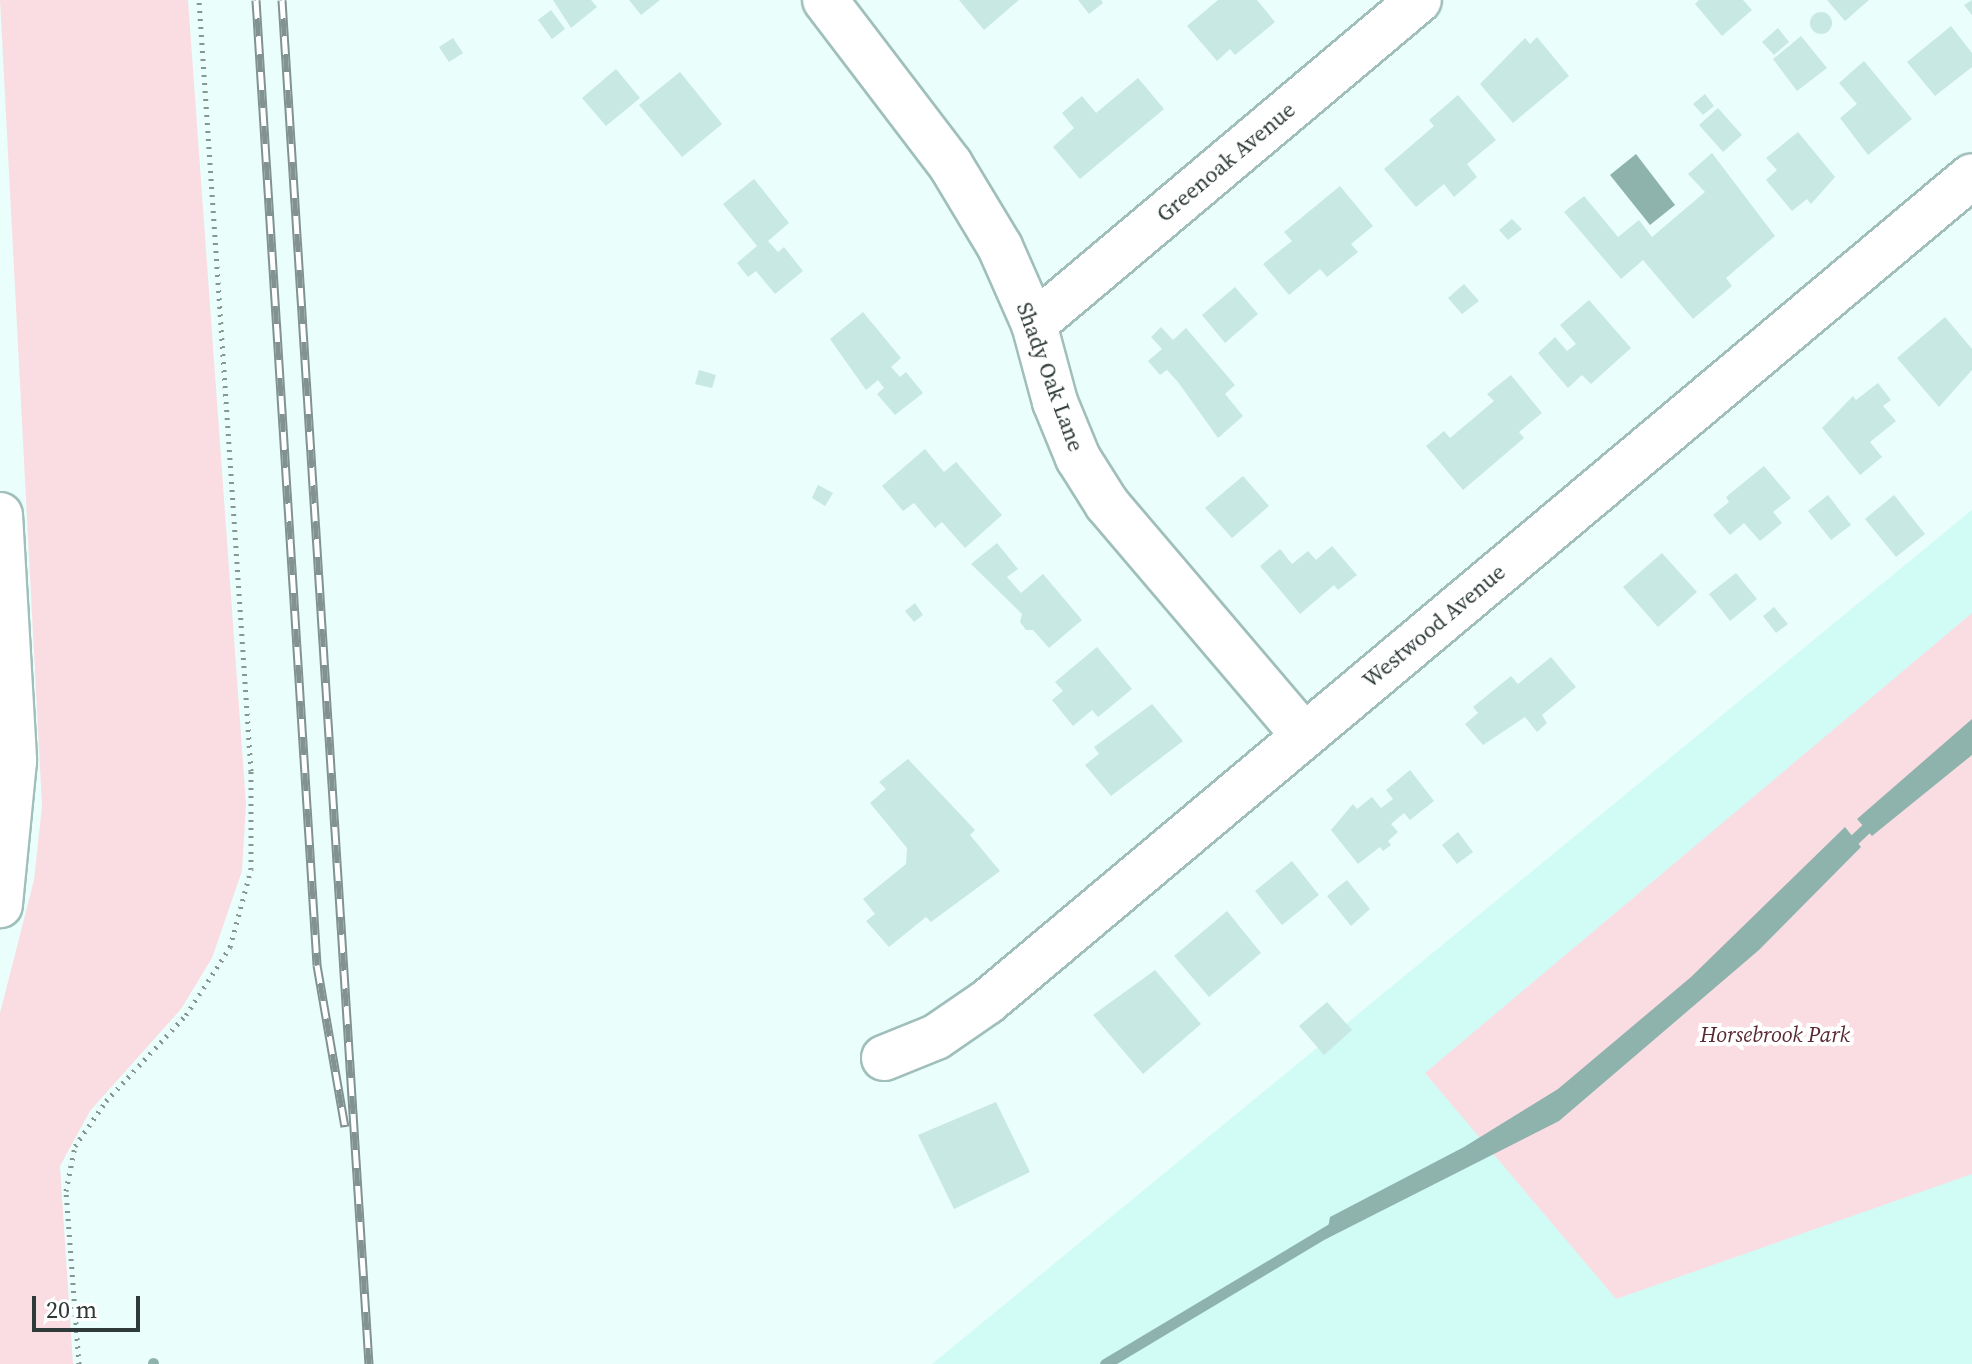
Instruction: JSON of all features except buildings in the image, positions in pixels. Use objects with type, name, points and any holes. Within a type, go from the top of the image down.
[{"type":"street","name":"Shady Oak Lane","points":[[825,0],[950,164],[1000,247],[1034,324],[1055,402],[1078,458],[1107,504],[1303,734]]},
{"type":"street","name":"Greenoak Avenue","points":[[1034,324],[1419,0]]},
{"type":"street","name":"Westwood Avenue","points":[[884,1058],[936,1037],[987,1002],[1972,176]]},
{"type":"street","points":[[0,515],[14,761],[0,905]]},
{"type":"path","points":[[79,1364],[66,1191],[75,1146],[106,1101],[186,1015],[230,947],[251,869],[251,771],[199,0]]},
{"type":"shaded area","points":[[1636,154],[1675,205],[1650,225],[1610,175]]},
{"type":"shaded area","points":[[1972,510],[1972,1364],[932,1364]]},
{"type":"shaded area","points":[[1972,719],[1972,755],[1872,836],[1857,819]]},
{"type":"shaded area","points":[[1845,827],[1861,847],[1759,950],[1559,1121],[1326,1239],[1330,1217],[1464,1147],[1558,1089],[1691,977]]},
{"type":"green space","points":[[0,0],[188,0],[246,804],[242,871],[212,958],[181,1009],[90,1111],[60,1166],[73,1364],[0,1364],[0,1013],[34,880],[42,806]]},
{"type":"green space","name":"Horsebrook Park","points":[[1972,613],[1972,1174],[1616,1299],[1425,1073]]},
{"type":"waterway","points":[[1845,848],[1876,819]]},
{"type":"waterway","points":[[1105,1364],[1341,1223]]},
{"type":"railway","points":[[256,0],[317,965],[345,1127]]},
{"type":"railway","points":[[282,0],[369,1364]]}]
